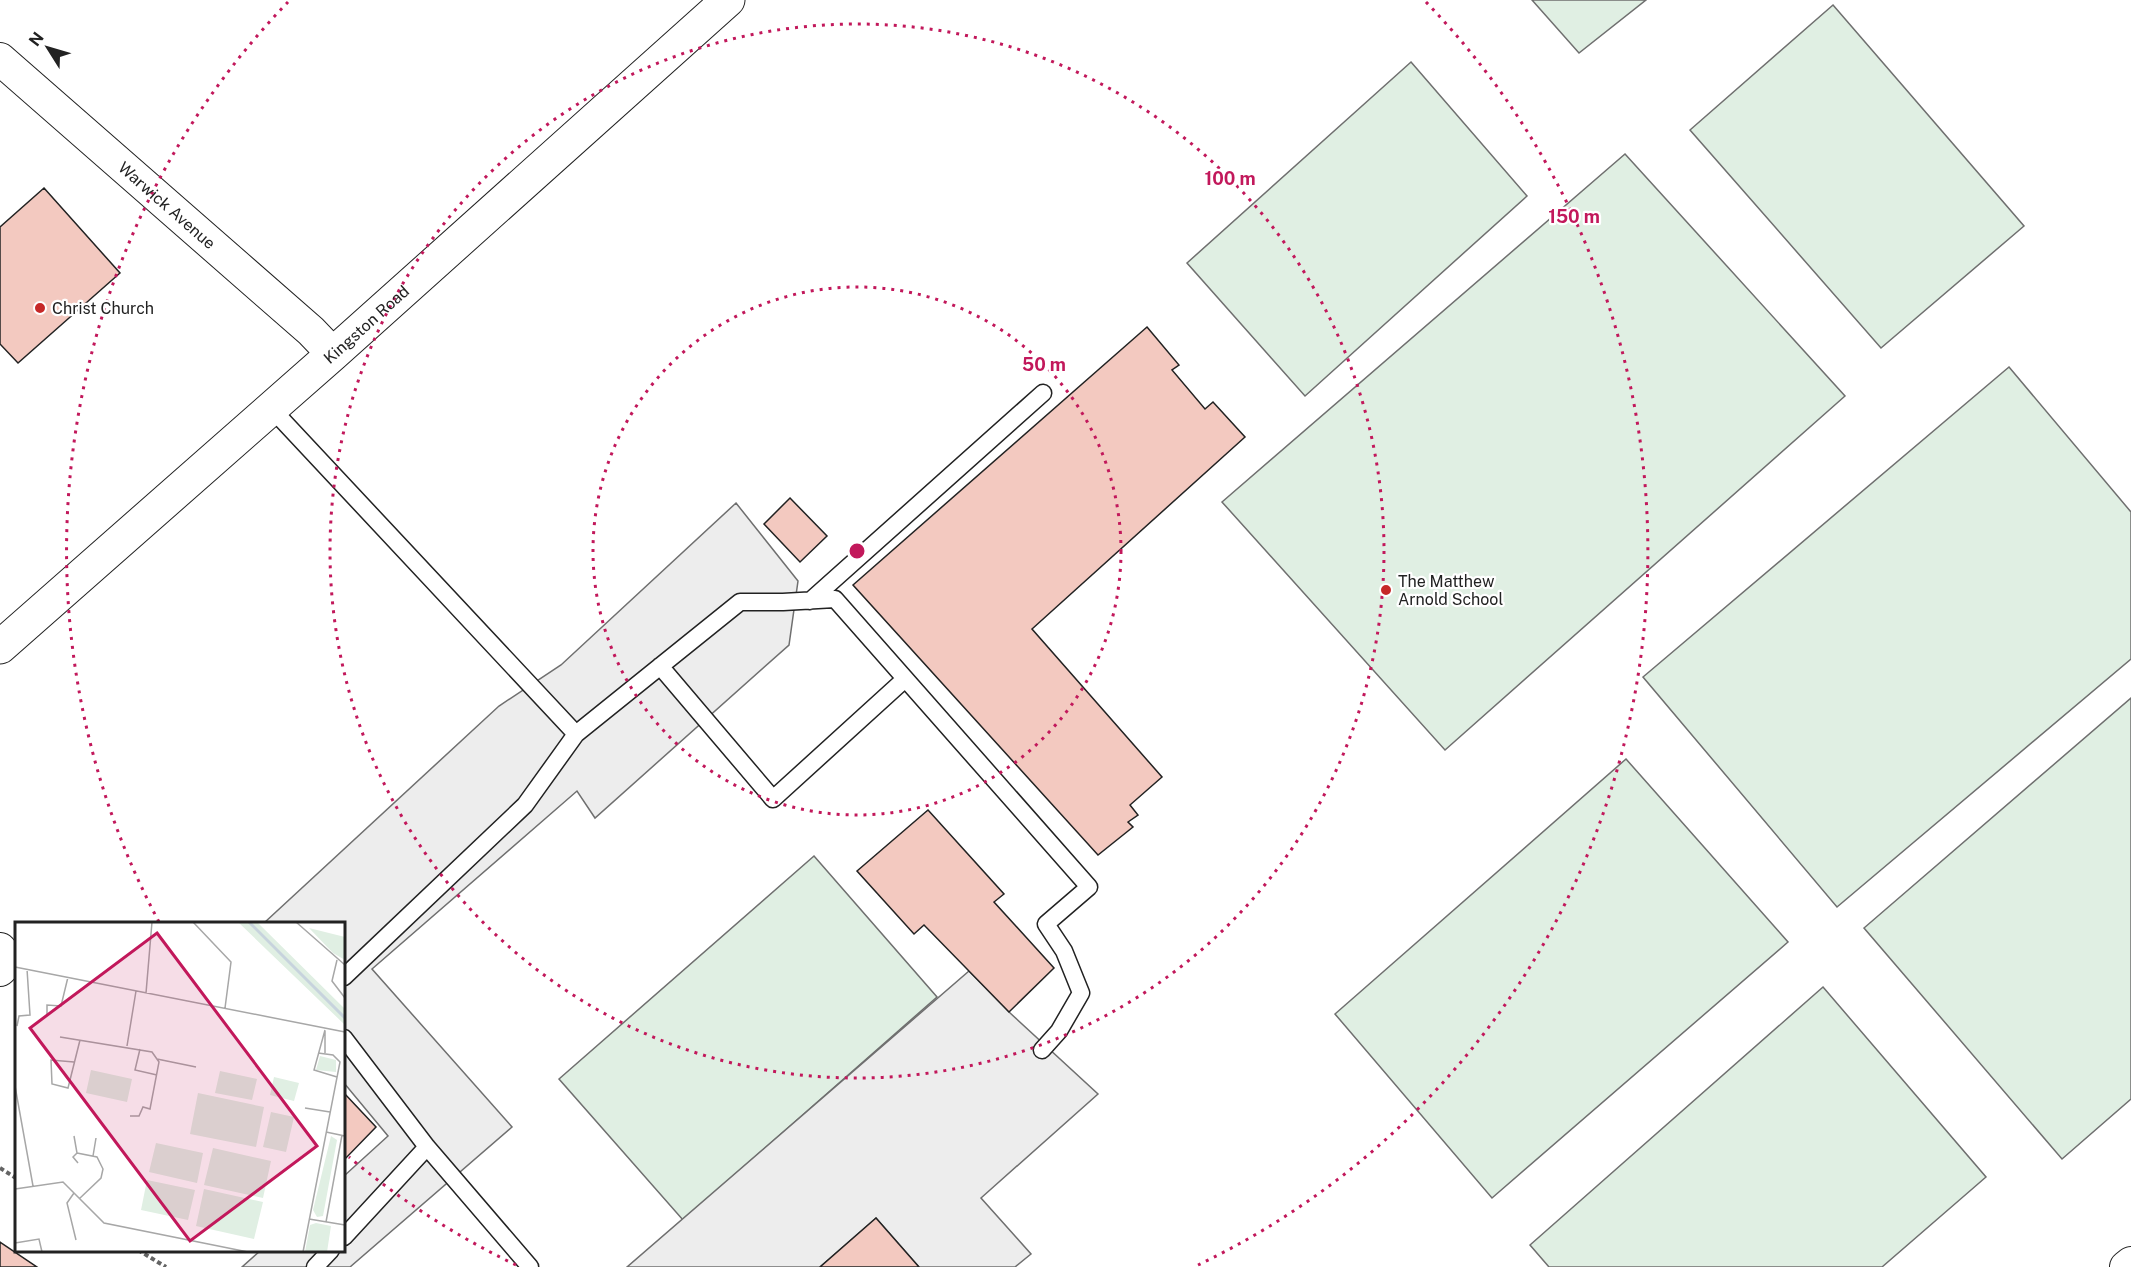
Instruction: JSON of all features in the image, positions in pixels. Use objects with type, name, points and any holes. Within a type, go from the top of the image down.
[{"type":"street","name":"Kingston Road","points":[[0,647],[333,354],[728,0]]},
{"type":"street","name":"Warwick Avenue","points":[[0,59],[311,331],[333,354]]},
{"type":"street","points":[[0,949],[10,960],[0,970]]},
{"type":"street","points":[[2126,1267],[2131,1263]]},
{"type":"lane","points":[[810,601],[1043,393]]},
{"type":"lane","points":[[271,408],[576,734]]},
{"type":"lane","points":[[345,976],[525,805],[576,734],[740,602],[835,599],[1089,887],[1046,924],[1064,951],[1081,993],[1059,1031],[1042,1050]]},
{"type":"lane","points":[[660,666],[773,799],[905,679]]},
{"type":"lane","points":[[345,1039],[427,1147],[530,1267]]},
{"type":"lane","points":[[345,1236],[427,1147]]},
{"type":"lane","points":[[315,1267],[329,1252]]},
{"type":"path","points":[[0,1168],[15,1177]]},
{"type":"path","points":[[140,1252],[166,1267]]},
{"type":"green space","points":[[1532,0],[1646,0],[1579,53]]},
{"type":"green space","points":[[1833,5],[2024,226],[1881,348],[1690,130]]},
{"type":"green space","points":[[1411,62],[1527,196],[1305,396],[1187,263]]},
{"type":"green space","points":[[1625,154],[1845,396],[1445,750],[1222,502]]},
{"type":"green space","points":[[2009,367],[2131,512],[2131,659],[1837,907],[1643,677]]},
{"type":"green space","points":[[2131,698],[2131,1099],[2062,1159],[1864,928]]},
{"type":"green space","points":[[1626,759],[1788,942],[1492,1198],[1335,1014]]},
{"type":"green space","points":[[814,856],[937,997],[683,1220],[559,1079]]},
{"type":"green space","points":[[1823,987],[1986,1177],[1882,1267],[1549,1267],[1530,1245]]},
{"type":"shaded area","points":[[736,503],[798,581],[789,645],[595,818],[577,791],[372,969],[512,1127],[350,1267],[242,1267],[259,1252],[345,1252],[345,1175],[388,1136],[345,1084],[345,922],[265,922],[499,706],[561,665]]},
{"type":"shaded area","points":[[969,971],[1009,1012],[1098,1094],[981,1198],[1031,1254],[1015,1267],[919,1267],[876,1218],[820,1267],[627,1267]]},
{"type":"building","name":"Christ Church","points":[[44,188],[120,273],[18,363],[0,344],[0,227]]},
{"type":"building","points":[[1147,327],[1179,365],[1172,370],[1205,409],[1213,402],[1245,437],[1032,629],[1162,777],[1130,805],[1138,815],[1128,822],[1133,827],[1098,855],[853,585]]},
{"type":"building","points":[[790,498],[827,536],[800,562],[764,524]]},
{"type":"building","points":[[928,810],[1004,894],[994,902],[1054,968],[1009,1012],[924,925],[914,934],[857,871]]},
{"type":"building","points":[[345,1094],[376,1127],[345,1159]]},
{"type":"building","points":[[876,1218],[919,1267],[820,1267]]},
{"type":"building","points":[[0,1242],[37,1267],[0,1267]]},
{"type":"place","name":"Christ Church","points":[[40,308]]},
{"type":"place","name":"The Matthew Arnold School","points":[[1386,590]]}]
